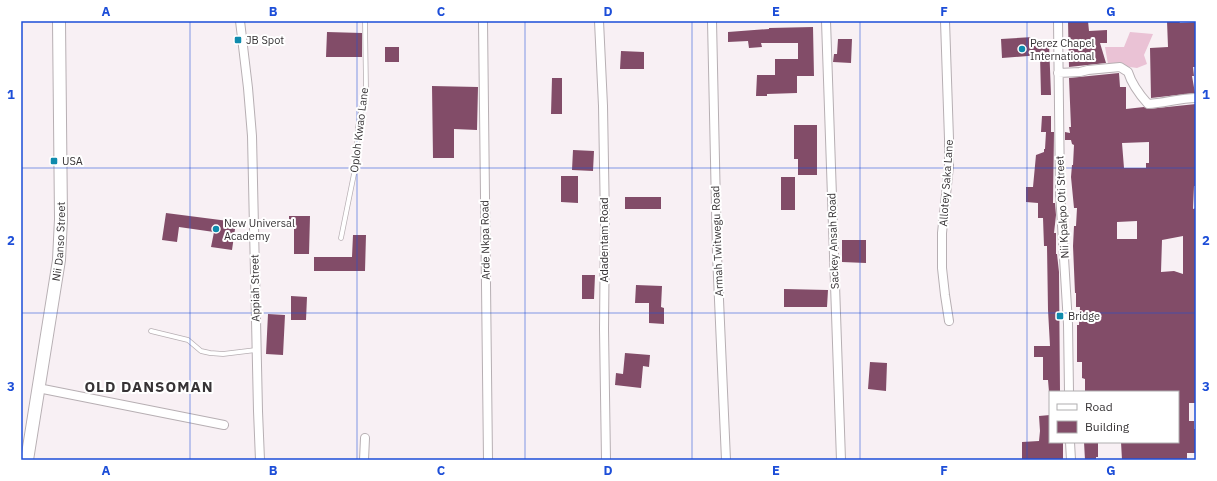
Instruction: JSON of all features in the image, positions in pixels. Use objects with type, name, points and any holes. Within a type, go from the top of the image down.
[{"type":"street","name":"Nii Danso Street","points":[[27,460],[59,260],[61,219],[59,21]]},
{"type":"street","name":"Appiah Street","points":[[240,21],[252,136],[256,350],[260,460]]},
{"type":"street","name":"Arde Nkpa Road","points":[[483,21],[488,460]]},
{"type":"street","name":"Adadentam Road","points":[[599,21],[603,113],[605,222],[604,329],[606,460]]},
{"type":"street","name":"Armah Twitwegu Road","points":[[712,21],[717,254],[726,460]]},
{"type":"street","name":"Sackey Ansah Road","points":[[826,21],[842,460]]},
{"type":"street","name":"Allotey Saka Lane","points":[[945,21],[949,159],[942,233],[942,268],[949,321]]},
{"type":"street","name":"Nii Kpakpo Oti Street","points":[[1058,21],[1060,192],[1068,324],[1069,391]]},
{"type":"street","points":[[1058,73],[1120,67],[1128,72],[1130,81],[1148,104],[1162,103],[1184,98],[1196,98]]},
{"type":"street","points":[[38,388],[224,425]]},
{"type":"street","points":[[364,460],[365,438]]},
{"type":"street","points":[[1070,443],[1071,460]]},
{"type":"lane","name":"Oploh Kwao Lane","points":[[341,238],[356,164],[358,127],[366,89],[365,21]]},
{"type":"lane","points":[[151,331],[188,340],[201,351],[210,353],[223,354],[256,350]]},
{"type":"shaded area","points":[[1130,32],[1153,34],[1144,55],[1147,64],[1137,68],[1108,64],[1105,47],[1124,47]]},
{"type":"building","points":[[1068,21],[1088,21],[1089,31],[1107,30],[1107,43],[1100,43],[1106,63],[1069,67]]},
{"type":"building","points":[[1167,21],[1179,21],[1180,23],[1196,22],[1196,67],[1193,67],[1194,76],[1192,76],[1195,93],[1151,98],[1150,48],[1168,47]]},
{"type":"building","points":[[813,27],[814,76],[797,76],[797,93],[756,96],[757,75],[775,75],[775,59],[798,59],[798,43],[761,43],[762,47],[749,48],[748,41],[728,42],[728,32],[769,28]]},
{"type":"building","points":[[327,32],[362,33],[362,57],[326,57]]},
{"type":"building","points":[[1033,37],[1039,43],[1049,43],[1051,95],[1041,95],[1040,55],[1002,58],[1001,39]]},
{"type":"building","points":[[838,39],[852,39],[851,63],[833,62],[834,54],[837,54]]},
{"type":"building","points":[[385,47],[399,47],[399,62],[385,62]]},
{"type":"building","points":[[621,51],[644,52],[644,69],[620,69]]},
{"type":"building","points":[[1119,73],[1120,87],[1126,87],[1126,109],[1144,107],[1148,109],[1196,104],[1196,186],[1194,186],[1193,209],[1196,208],[1196,403],[1189,403],[1189,421],[1194,421],[1194,429],[1196,429],[1196,453],[1187,453],[1187,460],[1122,460],[1121,443],[1179,443],[1179,391],[1085,391],[1085,379],[1082,378],[1082,362],[1077,362],[1077,325],[1079,325],[1080,307],[1076,307],[1073,246],[1077,208],[1074,208],[1071,177],[1074,145],[1072,144],[1071,140],[1065,140],[1065,132],[1070,133],[1069,127],[1071,127],[1069,78]],"holes":[[[1149,142],[1149,163],[1146,163],[1146,168],[1124,168],[1122,143]],[[1137,221],[1137,239],[1117,239],[1117,222]],[[1183,236],[1183,274],[1174,271],[1161,272],[1162,240]]]},
{"type":"building","points":[[552,78],[562,78],[562,114],[551,114]]},
{"type":"building","points":[[432,86],[478,87],[477,130],[454,129],[454,158],[433,158]]},
{"type":"building","points":[[1042,116],[1051,116],[1051,132],[1054,132],[1053,203],[1055,203],[1056,215],[1054,233],[1056,233],[1056,254],[1059,272],[1060,391],[1049,392],[1048,380],[1043,380],[1043,357],[1034,357],[1034,346],[1050,346],[1047,246],[1044,246],[1043,218],[1038,218],[1038,203],[1026,202],[1026,187],[1033,187],[1036,155],[1044,152],[1045,149],[1046,132],[1041,132]]},
{"type":"building","points":[[794,125],[817,125],[817,175],[798,175],[798,159],[794,159]]},
{"type":"building","points":[[573,150],[594,151],[593,171],[572,170]]},
{"type":"building","points":[[561,176],[578,176],[578,203],[561,202]]},
{"type":"building","points":[[781,177],[795,177],[795,210],[781,210]]},
{"type":"building","points":[[625,197],[661,197],[661,209],[625,209]]},
{"type":"building","name":"New Universal Academy","points":[[166,213],[236,222],[232,250],[211,247],[214,232],[179,227],[177,242],[162,240]]},
{"type":"building","points":[[289,216],[310,216],[309,254],[294,254],[294,229],[289,229]]},
{"type":"building","points":[[353,235],[366,235],[365,271],[314,271],[314,257],[352,257]]},
{"type":"building","points":[[842,240],[866,240],[866,263],[842,262]]},
{"type":"building","points":[[582,275],[595,275],[594,299],[582,299]]},
{"type":"building","points":[[636,285],[662,286],[661,307],[664,308],[664,324],[649,323],[649,303],[635,303]]},
{"type":"building","points":[[784,289],[828,290],[827,307],[784,307]]},
{"type":"building","points":[[291,296],[307,297],[306,320],[291,320]]},
{"type":"building","points":[[268,314],[285,315],[283,355],[266,354]]},
{"type":"building","points":[[625,353],[650,355],[649,367],[643,366],[641,388],[615,385],[616,373],[623,374]]},
{"type":"building","points":[[870,362],[887,363],[886,391],[868,389]]},
{"type":"building","points":[[1049,415],[1049,443],[1063,443],[1063,460],[1022,460],[1022,442],[1039,441],[1039,416]]},
{"type":"building","points":[[1084,443],[1098,443],[1098,457],[1096,457],[1096,460],[1085,460]]},
{"type":"place","name":"JB Spot","points":[[238,40]]},
{"type":"place","name":"Perez Chapel International","points":[[1022,49]]},
{"type":"place","name":"USA","points":[[54,161]]},
{"type":"place","name":"New Universal Academy","points":[[216,229]]},
{"type":"place","name":"Bridge","points":[[1060,316]]},
{"type":"district","name":"OLD DANSOMAN","points":[[149,386]]}]
